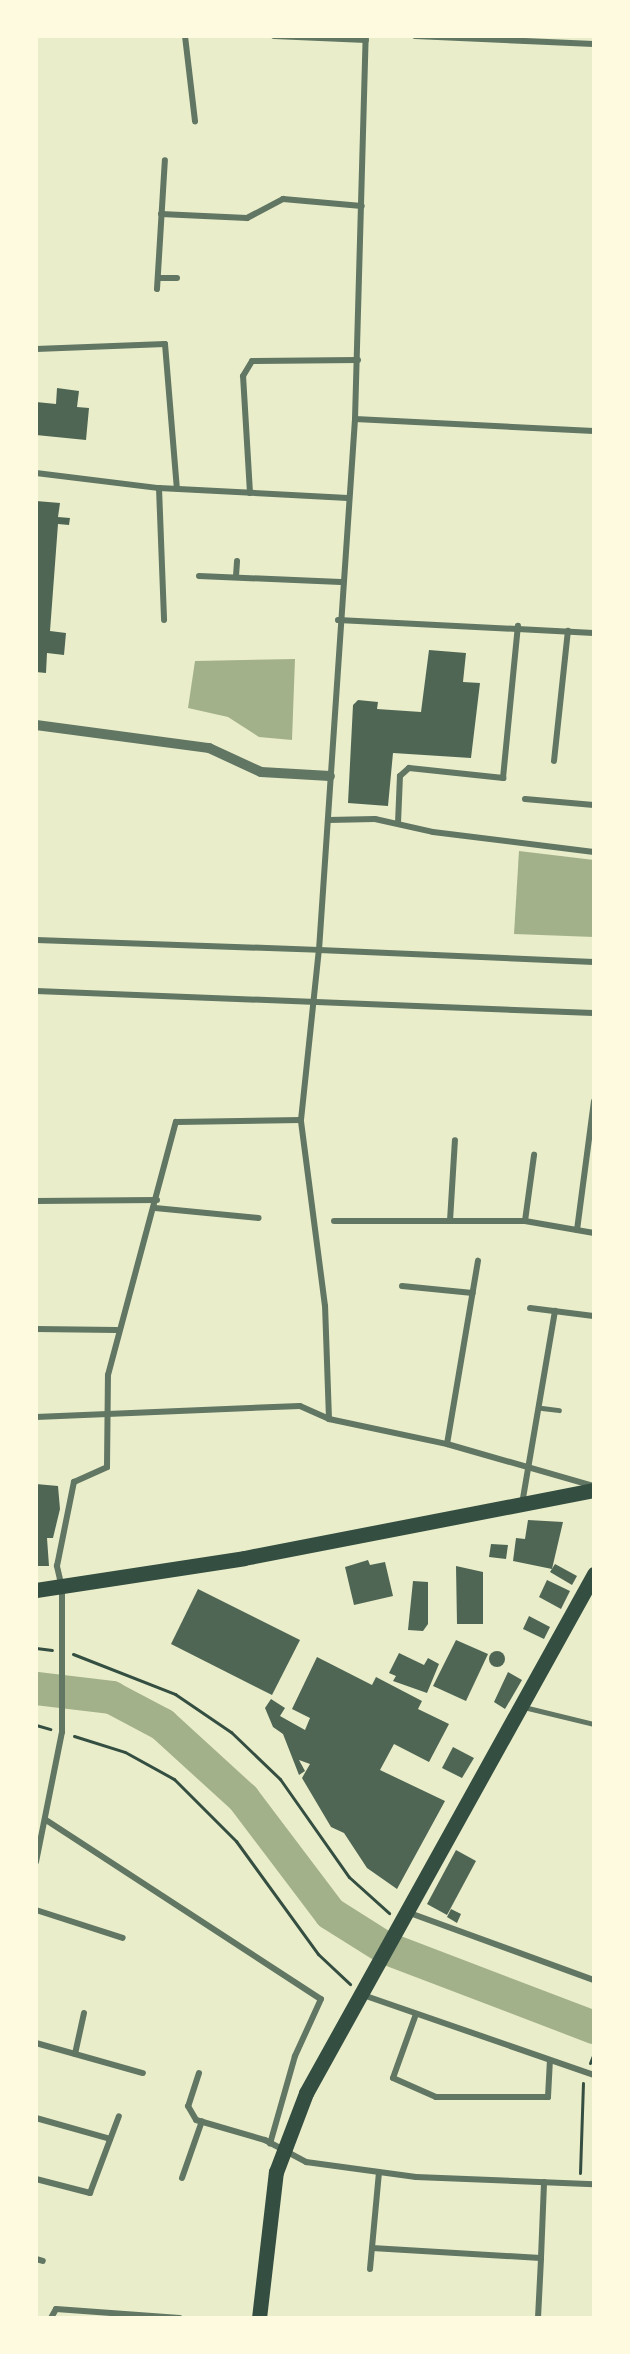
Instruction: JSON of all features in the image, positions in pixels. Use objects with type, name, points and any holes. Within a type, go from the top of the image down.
[{"type":"main road","points":[[36,1590],[62,1588],[522,1504],[594,1488]]},
{"type":"main road","points":[[259,2318],[267,2221],[277,2148],[399,1916],[520,1705],[589,1592],[594,1574]]},
{"type":"street","points":[[185,36],[195,121]]},
{"type":"street","points":[[274,36],[366,38],[356,419],[338,620],[319,950],[301,1120],[325,1306],[329,1419]]},
{"type":"street","points":[[415,36],[594,44]]},
{"type":"street","points":[[157,290],[165,160]]},
{"type":"street","points":[[161,214],[247,218],[283,199],[362,206]]},
{"type":"street","points":[[158,278],[177,278]]},
{"type":"street","points":[[36,350],[165,344],[177,489]]},
{"type":"street","points":[[250,493],[243,375],[252,362],[358,360]]},
{"type":"street","points":[[356,419],[594,431]]},
{"type":"street","points":[[36,473],[159,488],[348,498]]},
{"type":"street","points":[[159,488],[164,620]]},
{"type":"street","points":[[236,576],[237,561]]},
{"type":"street","points":[[199,576],[341,582]]},
{"type":"street","points":[[338,620],[518,626],[594,633]]},
{"type":"street","points":[[398,823],[400,776],[409,768],[503,778],[518,626]]},
{"type":"street","points":[[554,761],[568,631]]},
{"type":"street","points":[[36,725],[209,748],[261,772],[330,776]]},
{"type":"street","points":[[525,799],[594,805]]},
{"type":"street","points":[[328,820],[398,823],[594,852]]},
{"type":"street","points":[[36,940],[594,962]]},
{"type":"street","points":[[36,991],[314,1000],[594,1013]]},
{"type":"street","points":[[577,1230],[594,1101]]},
{"type":"street","points":[[36,1862],[46,1820],[62,1728],[62,1588],[57,1566],[74,1482],[107,1467],[108,1410],[117,1330],[155,1208],[176,1122],[301,1120]]},
{"type":"street","points":[[450,1221],[455,1140]]},
{"type":"street","points":[[525,1221],[534,1155]]},
{"type":"street","points":[[36,1201],[157,1200]]},
{"type":"street","points":[[155,1208],[259,1218]]},
{"type":"street","points":[[334,1221],[525,1221],[594,1233]]},
{"type":"street","points":[[447,1444],[478,1261]]},
{"type":"street","points":[[402,1286],[473,1293]]},
{"type":"street","points":[[530,1308],[594,1316]]},
{"type":"street","points":[[522,1504],[525,1466],[542,1408],[555,1311]]},
{"type":"street","points":[[36,1329],[117,1330]]},
{"type":"street","points":[[36,1417],[108,1410],[187,1413],[300,1406],[329,1419],[447,1444],[594,1488]]},
{"type":"street","points":[[46,1820],[321,1999],[295,2056],[277,2148]]},
{"type":"street","points":[[36,1910],[123,1938]]},
{"type":"street","points":[[399,1916],[594,1980]]},
{"type":"street","points":[[362,1989],[416,2014],[550,2062],[594,2075]]},
{"type":"street","points":[[75,2054],[84,2013]]},
{"type":"street","points":[[416,2014],[393,2078],[436,2097],[548,2097],[550,2062]]},
{"type":"street","points":[[36,2043],[143,2073]]},
{"type":"street","points":[[199,2073],[188,2106],[202,2121],[277,2148],[306,2162],[379,2172],[594,2184]]},
{"type":"street","points":[[36,2179],[90,2193],[119,2116]]},
{"type":"street","points":[[36,2118],[110,2139]]},
{"type":"street","points":[[182,2178],[202,2121]]},
{"type":"street","points":[[370,2268],[379,2172]]},
{"type":"street","points":[[538,2318],[544,2182]]},
{"type":"street","points":[[372,2248],[541,2258]]},
{"type":"street","points":[[51,2318],[56,2309],[180,2318]]},
{"type":"lane","points":[[542,1408],[559,1410]]},
{"type":"lane","points":[[520,1705],[594,1724]]},
{"type":"path","points":[[36,1648],[63,1654],[175,1694],[231,1732],[279,1779],[349,1877],[399,1916]]},
{"type":"path","points":[[36,1725],[62,1728],[126,1752],[174,1779],[236,1841],[318,1954],[362,1989]]},
{"type":"path","points":[[581,2183],[583,2072]]},
{"type":"shaded area","points":[[295,659],[292,740],[259,737],[228,717],[188,708],[195,661]]},
{"type":"shaded area","points":[[519,851],[594,860],[594,937],[514,934]]},
{"type":"building","points":[[57,388],[79,391],[77,407],[89,408],[86,440],[36,435],[36,402],[56,404]]},
{"type":"building","points":[[36,501],[60,503],[58,517],[70,518],[69,525],[58,524],[50,631],[66,633],[64,655],[47,653],[46,673],[36,672]]},
{"type":"building","points":[[429,650],[466,653],[463,682],[480,683],[471,758],[393,753],[388,806],[348,803],[353,705],[358,700],[378,702],[377,709],[421,712]]},
{"type":"building","points":[[36,1484],[58,1486],[60,1509],[53,1538],[47,1538],[49,1566],[36,1566]]},
{"type":"building","points":[[528,1520],[563,1522],[552,1569],[513,1561],[516,1538],[525,1539]]},
{"type":"building","points":[[491,1544],[508,1545],[506,1559],[489,1557]]},
{"type":"building","points":[[368,1560],[370,1565],[385,1562],[393,1596],[354,1605],[345,1567]]},
{"type":"building","points":[[555,1564],[577,1576],[572,1585],[550,1572]]},
{"type":"building","points":[[456,1566],[483,1572],[483,1624],[457,1624]]},
{"type":"building","points":[[547,1580],[570,1591],[561,1609],[539,1597]]},
{"type":"building","points":[[413,1581],[428,1582],[428,1624],[423,1631],[408,1630]]},
{"type":"building","points":[[198,1589],[300,1640],[272,1695],[171,1644]]},
{"type":"building","points":[[529,1616],[550,1627],[544,1639],[523,1629]]},
{"type":"building","points":[[456,1640],[488,1654],[466,1701],[433,1686]]},
{"type":"building","points":[[494,1651],[500,1651],[505,1659],[503,1665],[494,1667],[489,1662],[489,1656]]},
{"type":"building","points":[[399,1653],[424,1665],[428,1658],[439,1664],[427,1693],[393,1681],[396,1676],[389,1673]]},
{"type":"building","points":[[317,1657],[372,1685],[376,1677],[422,1701],[418,1709],[449,1724],[429,1762],[394,1744],[380,1770],[445,1801],[397,1889],[367,1868],[344,1833],[331,1827],[302,1778],[310,1764],[299,1760],[305,1771],[299,1775],[283,1734],[273,1727],[265,1708],[271,1699],[285,1708],[280,1716],[305,1730],[310,1718],[292,1709]]},
{"type":"building","points":[[508,1672],[522,1680],[505,1709],[494,1702]]},
{"type":"building","points":[[453,1747],[474,1758],[462,1778],[442,1768]]},
{"type":"building","points":[[456,1850],[476,1861],[447,1915],[427,1904]]},
{"type":"building","points":[[451,1909],[461,1914],[457,1923],[447,1917]]},
{"type":"waterway","points":[[36,1688],[111,1697],[162,1724],[243,1798],[330,1913],[384,1947],[594,2027]]}]
